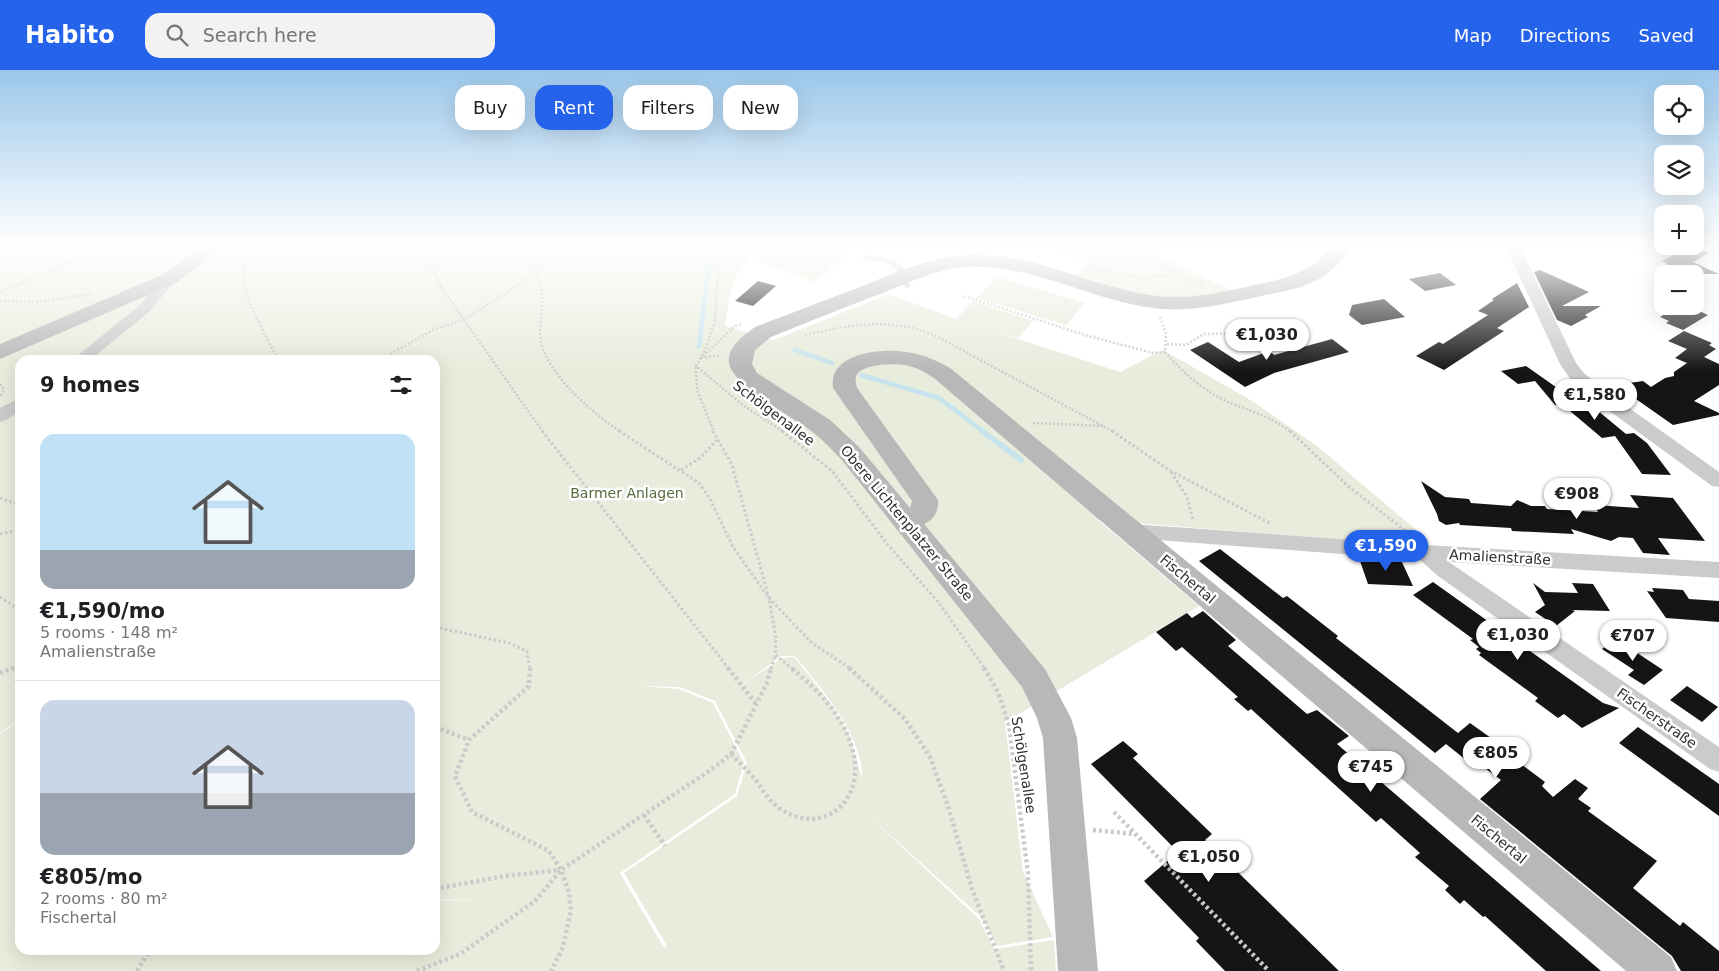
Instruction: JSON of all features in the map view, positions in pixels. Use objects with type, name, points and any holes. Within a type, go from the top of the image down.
[{"type":"main road","points":[[0,352],[150,287]]},
{"type":"main road","points":[[742,352],[751,339],[763,332],[865,287]]},
{"type":"main road","points":[[1094,287],[1152,302],[1180,303],[1219,299],[1276,287]]},
{"type":"main road","name":"Obere Lichtenplatzer Straße","points":[[742,352],[740,363],[742,371],[749,378],[821,426],[850,452],[1034,678],[1054,718],[1060,738],[1078,971]]},
{"type":"main road","name":"Fischertal","points":[[907,520],[923,513],[926,507],[925,500],[845,388],[842,381],[846,371],[852,366],[876,359],[903,358],[927,364],[942,373],[1657,971]]},
{"type":"street","points":[[86,355],[145,308],[162,287]]},
{"type":"street","points":[[1532,287],[1562,352],[1577,376],[1595,392],[1715,472]]},
{"type":"street","points":[[0,416],[15,406]]},
{"type":"street","name":"Amalienstraße","points":[[1131,531],[1719,570]]},
{"type":"street","name":"Fischerstraße","points":[[1425,552],[1452,575],[1719,761]]},
{"type":"path","points":[[0,292],[12,287]]},
{"type":"path","points":[[244,287],[276,355]]},
{"type":"path","points":[[442,287],[462,320],[526,410],[757,705]]},
{"type":"path","points":[[389,355],[433,330],[462,320],[513,287]]},
{"type":"path","points":[[541,287],[543,294],[541,342],[567,386],[586,406],[698,483],[709,497],[734,547],[769,598],[812,643],[857,673],[905,719],[930,758],[948,806],[972,889],[1004,971]]},
{"type":"path","points":[[417,971],[460,954],[535,901],[561,870],[715,768],[731,754],[767,683],[776,655],[776,638],[769,598],[732,465],[717,440],[697,390],[696,366],[715,321],[717,287]]},
{"type":"path","points":[[1204,287],[1219,299]]},
{"type":"path","points":[[0,301],[36,302],[82,296]]},
{"type":"path","points":[[964,296],[1085,335],[1153,353],[1165,352]]},
{"type":"path","points":[[1159,316],[1166,331],[1168,344],[1165,352]]},
{"type":"path","points":[[798,337],[839,328],[884,324],[911,326],[934,335],[1107,427],[1169,470],[1274,525]]},
{"type":"path","points":[[1168,344],[1186,345],[1204,334],[1266,333]]},
{"type":"path","points":[[700,358],[742,352]]},
{"type":"path","points":[[1165,352],[1181,371],[1227,401],[1262,414],[1289,430],[1349,487],[1417,540],[1425,552]]},
{"type":"path","name":"Schölgenallee","points":[[696,366],[744,406],[792,437],[832,471],[888,545],[939,603],[980,660],[998,692],[1009,725],[1028,874],[1031,971]]},
{"type":"path","points":[[0,384],[4,390],[0,398]]},
{"type":"path","points":[[1001,422],[1107,427]]},
{"type":"path","points":[[681,470],[700,458],[717,440]]},
{"type":"path","points":[[1169,470],[1187,496],[1197,535]]},
{"type":"path","points":[[0,498],[15,503]]},
{"type":"path","points":[[0,534],[15,531]]},
{"type":"path","points":[[0,597],[15,607]]},
{"type":"path","points":[[440,628],[510,643],[527,651],[531,672],[529,686],[469,740],[456,776],[472,812],[549,851],[561,870],[569,892],[571,910],[563,947],[551,971]]},
{"type":"path","points":[[731,754],[752,775],[780,810],[793,816],[809,819],[827,817],[842,808],[857,781],[856,760],[847,737],[821,694],[776,655]]},
{"type":"path","points":[[0,673],[15,668]]},
{"type":"path","points":[[440,730],[469,740]]},
{"type":"path","points":[[1114,812],[1268,971]]},
{"type":"path","points":[[644,815],[665,846]]},
{"type":"path","points":[[1068,828],[1135,834]]},
{"type":"path","points":[[440,888],[505,876],[561,870]]},
{"type":"path","points":[[137,971],[147,955]]},
{"type":"green space","name":"Barmer Anlagen","points":[[0,287],[732,287],[725,326],[774,340],[889,294],[956,319],[973,301],[1033,321],[1018,338],[981,327],[1120,372],[1163,350],[1252,401],[1317,446],[1429,541],[1410,545],[1098,520],[1199,606],[1005,722],[1023,871],[1053,937],[997,946],[981,917],[858,806],[979,919],[994,949],[1054,940],[1056,971],[0,971],[0,734],[15,723],[15,955],[440,955],[440,901],[479,899],[440,900],[440,355],[15,355],[15,722],[0,733]],"holes":[[[781,656],[795,656],[816,682],[848,728],[860,761],[862,777],[852,742],[845,726],[825,696],[794,657],[781,658],[737,689]],[[639,686],[680,687],[715,701],[747,763],[737,796],[624,873],[667,946],[664,948],[620,873],[735,794],[744,763],[713,703],[679,689]]]},
{"type":"green space","points":[[987,287],[1031,287],[1085,303],[1066,325],[976,298]]},
{"type":"green space","points":[[1114,287],[1225,287],[1233,291],[1172,297],[1130,292]]},
{"type":"building","points":[[751,287],[775,287],[753,306],[735,301]]},
{"type":"building","points":[[1420,287],[1445,287],[1425,291]]},
{"type":"building","points":[[1511,287],[1519,287],[1529,307],[1497,328],[1504,331],[1444,370],[1416,356],[1439,342],[1443,344],[1488,315],[1478,311],[1494,300],[1492,299]]},
{"type":"building","points":[[1541,287],[1578,287],[1589,292],[1562,306],[1601,306],[1585,315],[1588,317],[1571,326],[1557,320]]},
{"type":"building","points":[[1384,299],[1405,317],[1362,325],[1349,315],[1352,305]]},
{"type":"building","points":[[1704,313],[1708,315],[1683,330],[1666,323],[1669,321],[1660,317],[1663,315],[1704,315]]},
{"type":"building","points":[[1684,331],[1712,343],[1709,345],[1716,349],[1704,357],[1719,364],[1719,385],[1694,401],[1719,413],[1719,415],[1673,425],[1616,385],[1643,381],[1651,387],[1665,378],[1674,376],[1674,372],[1687,363],[1675,358],[1687,349],[1668,341]]},
{"type":"building","points":[[1332,339],[1349,352],[1274,373],[1245,387],[1190,350],[1208,342],[1239,362],[1261,354],[1271,352],[1274,355]]},
{"type":"building","points":[[1526,366],[1563,392],[1574,391],[1626,434],[1634,433],[1647,443],[1671,475],[1642,474],[1615,436],[1602,438],[1570,411],[1567,411],[1560,405],[1555,405],[1535,381],[1518,384],[1501,371]]},
{"type":"building","points":[[1421,481],[1445,497],[1469,499],[1471,503],[1511,506],[1517,500],[1531,506],[1545,506],[1547,509],[1598,512],[1594,505],[1639,508],[1630,495],[1673,498],[1705,541],[1658,538],[1670,555],[1643,553],[1633,538],[1619,537],[1611,541],[1571,529],[1574,534],[1512,531],[1511,528],[1460,525],[1459,523],[1446,525],[1439,521]]},
{"type":"building","points":[[1220,549],[1283,598],[1287,596],[1338,636],[1336,638],[1458,733],[1470,723],[1505,748],[1513,758],[1545,782],[1542,786],[1553,797],[1575,779],[1588,788],[1578,799],[1591,808],[1588,811],[1657,861],[1633,888],[1680,926],[1683,922],[1719,951],[1719,971],[1681,971],[1672,956],[1480,799],[1501,780],[1470,757],[1466,760],[1446,744],[1435,753],[1199,561]]},
{"type":"building","points":[[1371,558],[1401,560],[1413,586],[1368,584],[1360,561],[1373,562]]},
{"type":"building","points":[[1433,582],[1603,703],[1619,708],[1582,728],[1564,714],[1558,718],[1535,701],[1538,698],[1479,655],[1481,653],[1476,649],[1479,647],[1470,640],[1473,639],[1413,595]]},
{"type":"building","points":[[1533,583],[1545,592],[1578,593],[1572,583],[1593,584],[1610,611],[1572,610],[1575,611],[1556,626],[1535,612],[1545,605]]},
{"type":"building","points":[[1652,588],[1683,590],[1689,599],[1719,601],[1719,622],[1666,618],[1647,591],[1654,592]]},
{"type":"building","points":[[1203,611],[1236,640],[1228,646],[1307,714],[1317,710],[1349,736],[1337,744],[1601,971],[1546,971],[1485,916],[1483,917],[1464,900],[1460,904],[1445,890],[1449,886],[1415,857],[1420,853],[1381,818],[1376,822],[1251,709],[1248,711],[1234,699],[1238,697],[1182,647],[1176,651],[1156,632],[1187,613],[1192,618]]},
{"type":"building","points":[[1616,639],[1663,670],[1644,685],[1628,675],[1634,670],[1602,649]]},
{"type":"building","points":[[1687,686],[1718,707],[1702,722],[1670,700]]},
{"type":"building","points":[[1638,727],[1719,784],[1719,816],[1619,743]]},
{"type":"building","points":[[1123,741],[1138,754],[1133,758],[1212,834],[1205,840],[1339,971],[1225,971],[1196,941],[1199,938],[1144,881],[1178,852],[1091,764]]},
{"type":"waterway","points":[[699,346],[706,287]]},
{"type":"waterway","points":[[795,350],[832,363]]},
{"type":"waterway","points":[[861,375],[939,398],[984,432]]},
{"type":"waterway","points":[[982,431],[1021,460]]}]
